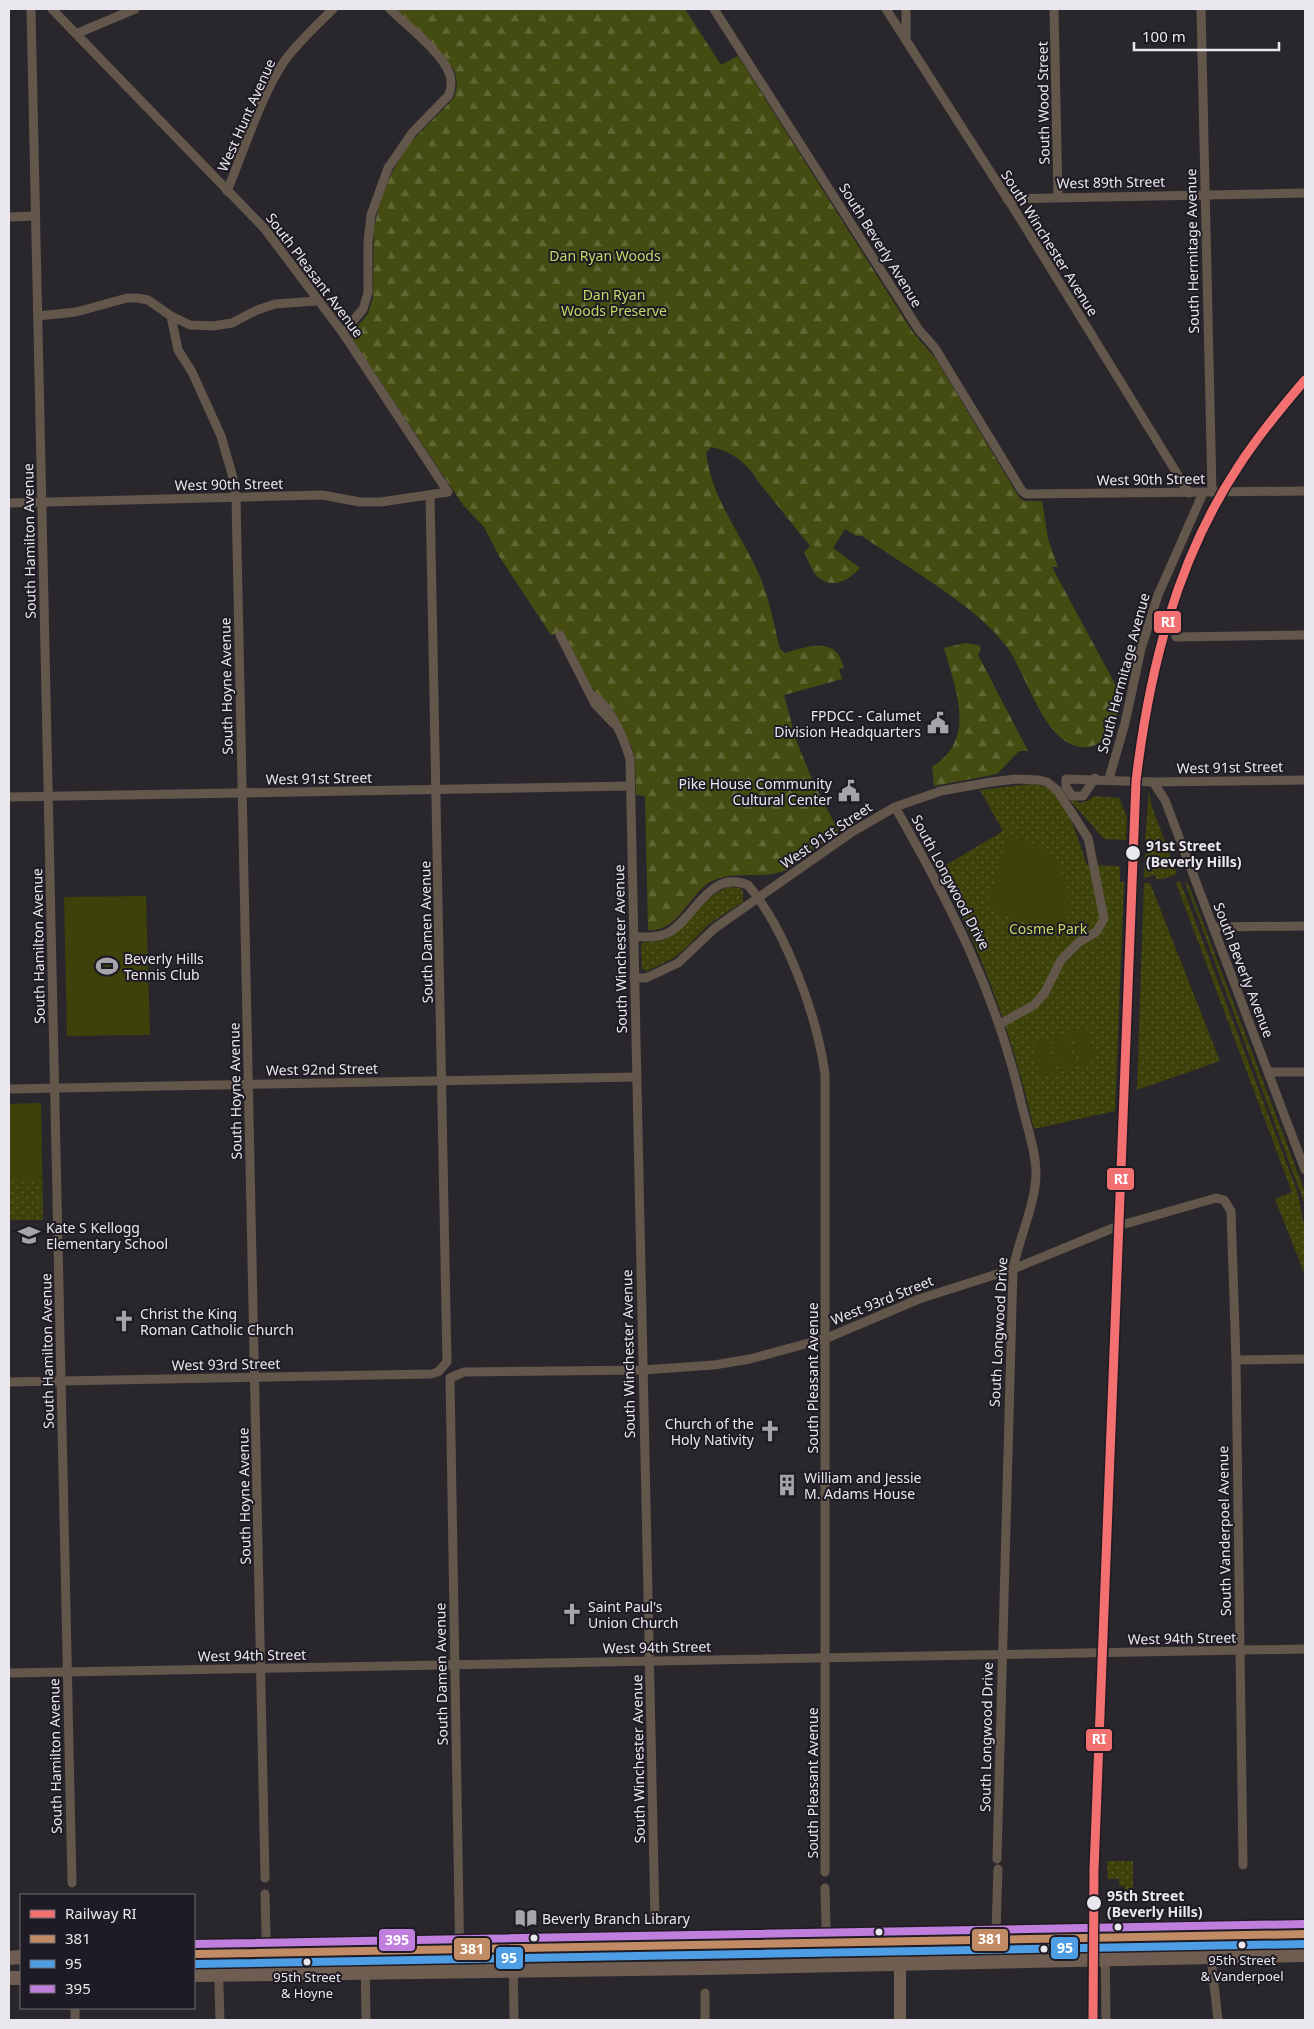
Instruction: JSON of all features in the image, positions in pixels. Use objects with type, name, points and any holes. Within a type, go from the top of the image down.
[{"type":"main road","points":[[195,1954],[512,1950],[996,1938],[1305,1934]]},
{"type":"main road","points":[[195,1975],[1305,1955]]},
{"type":"street","name":"South Hamilton Avenue","points":[[31,9],[72,1883]]},
{"type":"street","name":"South Pleasant Avenue","points":[[52,9],[78,33],[264,228],[343,333],[448,492]]},
{"type":"street","points":[[78,33],[134,9]]},
{"type":"street","name":"West Hunt Avenue","points":[[227,191],[267,94],[283,64],[302,39],[333,9]]},
{"type":"street","points":[[343,333],[363,309],[368,292],[368,243],[371,215],[388,168],[412,132],[449,95],[451,77],[443,62],[390,9]]},
{"type":"street","name":"South Beverly Avenue","points":[[714,9],[919,330],[936,348],[1022,491],[1026,494]]},
{"type":"street","name":"South Winchester Avenue","points":[[886,9],[1007,199],[1189,493]]},
{"type":"street","points":[[906,9],[906,40]]},
{"type":"street","name":"South Wood Street","points":[[1054,9],[1058,197]]},
{"type":"street","name":"South Hermitage Avenue","points":[[1109,779],[1125,723],[1141,649],[1158,595],[1207,492],[1201,9]]},
{"type":"street","name":"West 89th Street","points":[[1007,199],[1305,193]]},
{"type":"street","points":[[9,216],[36,216]]},
{"type":"street","points":[[38,316],[76,312],[127,298],[148,300],[171,316],[190,325],[213,326],[232,322],[257,310],[276,304],[317,300]]},
{"type":"street","name":"South Hoyne Avenue","points":[[171,316],[178,350],[196,379],[221,436],[232,474],[236,498],[241,793],[256,1377],[265,1878]]},
{"type":"street","name":"West 90th Street","points":[[1026,494],[1305,490]]},
{"type":"street","name":"West 90th Street","points":[[9,503],[322,495],[360,502],[381,502],[448,492]]},
{"type":"street","name":"South Damen Avenue","points":[[430,495],[449,1356],[443,1368]]},
{"type":"street","points":[[560,635],[595,704],[615,725],[626,746],[630,758],[630,786]]},
{"type":"street","points":[[1176,637],[1305,635]]},
{"type":"street","name":"West 91st Street","points":[[1095,778],[1088,793],[1077,798],[1068,793],[1066,779],[1095,778],[1153,782],[1305,780]]},
{"type":"street","name":"West 91st Street","points":[[634,978],[646,978],[678,963],[715,928],[852,832],[895,807],[942,791],[1016,779],[1047,782],[1057,790],[1083,829],[1092,851],[1104,919],[1102,927],[1079,942],[1061,960],[1045,992],[1034,1005],[1000,1024]]},
{"type":"street","name":"South Beverly Avenue","points":[[1153,782],[1165,800],[1305,1170]]},
{"type":"street","name":"South Winchester Avenue","points":[[630,786],[655,1920]]},
{"type":"street","name":"West 91st Street","points":[[9,797],[630,786]]},
{"type":"street","name":"South Longwood Drive","points":[[895,807],[960,927],[1000,1024],[1016,1078],[1036,1172],[1034,1195],[1019,1240],[1013,1268],[998,1859]]},
{"type":"street","points":[[634,938],[655,937],[667,933],[679,925],[704,895],[719,885],[733,882],[748,885],[758,898]]},
{"type":"street","name":"South Pleasant Avenue","points":[[758,898],[789,955],[809,1006],[822,1054],[825,1074],[825,1872]]},
{"type":"street","points":[[1213,927],[1305,926]]},
{"type":"street","points":[[1268,1072],[1305,1072]]},
{"type":"street","name":"West 92nd Street","points":[[9,1089],[637,1077]]},
{"type":"street","name":"West 93rd Street","points":[[450,1378],[464,1372],[642,1370],[714,1365],[750,1359],[826,1338],[919,1299],[1013,1268],[1124,1224],[1204,1200],[1224,1200]]},
{"type":"street","name":"South Vanderpoel Avenue","points":[[1224,1200],[1231,1211],[1236,1360],[1243,1865]]},
{"type":"street","points":[[1236,1360],[1305,1359]]},
{"type":"street","name":"West 93rd Street","points":[[9,1382],[431,1374],[443,1368]]},
{"type":"street","name":"South Damen Avenue","points":[[450,1378],[460,1971]]},
{"type":"street","name":"West 94th Street","points":[[9,1674],[1305,1649]]},
{"type":"street","points":[[995,1961],[998,1869]]},
{"type":"street","points":[[825,1888],[827,1965]]},
{"type":"street","points":[[266,1894],[267,1974]]},
{"type":"street","points":[[1210,1935],[1218,2020]]},
{"type":"street","points":[[1105,1936],[1106,2020]]},
{"type":"street","points":[[900,1941],[900,2020]]},
{"type":"street","points":[[512,1950],[514,2020]]},
{"type":"street","points":[[365,1952],[366,2020]]},
{"type":"street","points":[[218,1954],[220,2020]]},
{"type":"street","points":[[705,1993],[705,2020]]},
{"type":"green space","name":"Dan Ryan Woods","points":[[396,9],[685,9],[721,65],[738,56],[912,331],[936,359],[1019,497],[1024,501],[1042,501],[1048,539],[1058,567],[1052,567],[1122,697],[1113,725],[1101,741],[1093,746],[1084,747],[1073,745],[1061,738],[1051,728],[1042,714],[1012,654],[991,628],[938,586],[862,536],[856,536],[845,529],[833,548],[860,568],[856,572],[846,580],[835,583],[829,583],[818,577],[804,552],[810,546],[749,468],[731,454],[711,447],[706,453],[709,470],[721,503],[761,579],[780,649],[785,653],[812,646],[826,647],[837,653],[844,668],[839,669],[842,679],[784,695],[796,740],[814,784],[839,832],[786,870],[767,875],[736,875],[717,879],[707,884],[674,920],[666,926],[648,930],[645,796],[636,795],[635,760],[632,748],[612,709],[591,687],[563,632],[551,635],[499,556],[484,527],[463,505],[352,339],[351,334],[368,314],[373,297],[374,228],[380,202],[391,174],[408,145],[454,98],[457,87],[453,68]]},
{"type":"green space","points":[[965,643],[978,645],[981,648],[978,655],[1028,751],[1019,751],[997,774],[934,786],[932,767],[946,756],[955,743],[959,728],[959,713],[954,681],[944,648]]},
{"type":"green space","name":"Cosme Park","points":[[1032,784],[1048,788],[1059,797],[1073,826],[1087,865],[1118,866],[1120,868],[1120,882],[1124,882],[1115,1111],[1034,1129],[1026,1095],[995,996],[969,932],[938,870],[1003,831],[980,790]]},
{"type":"green space","points":[[1149,790],[1152,807],[1177,874],[1163,879],[1156,879],[1155,875],[1144,878],[1145,854],[1150,853],[1150,844],[1145,844]]},
{"type":"green space","points":[[1094,796],[1119,798],[1127,817],[1126,840],[1104,839],[1067,797],[1080,803]]},
{"type":"green space","points":[[1008,835],[1041,848],[1061,869],[1066,883],[1068,898],[1068,914],[1064,933],[999,914],[989,902]]},
{"type":"green space","points":[[1180,881],[1297,1191],[1305,1229],[1305,1275],[1275,1199],[1292,1192],[1176,883]]},
{"type":"green space","points":[[1185,882],[1188,883],[1305,1192],[1305,1205]]},
{"type":"green space","points":[[1144,883],[1150,883],[1220,1061],[1137,1090]]},
{"type":"green space","points":[[729,887],[740,888],[743,891],[743,902],[709,924],[686,948],[672,959],[647,971],[642,969],[642,943],[660,941],[672,935],[710,898]]},
{"type":"green space","name":"Beverly Hills Tennis Club","points":[[146,896],[150,1035],[67,1036],[64,897]]},
{"type":"green space","points":[[1087,1027],[1096,1060],[1081,1065],[1072,1032]]},
{"type":"green space","points":[[1067,1033],[1076,1066],[1061,1071],[1051,1037]]},
{"type":"green space","points":[[1046,1039],[1056,1072],[1041,1076],[1031,1043]]},
{"type":"green space","points":[[41,1103],[43,1220],[9,1220],[9,1104]]},
{"type":"green space","points":[[39,1105],[41,1182],[9,1177],[9,1106]]},
{"type":"green space","points":[[1107,1861],[1133,1861],[1133,1890],[1125,1890],[1125,1886],[1119,1886],[1119,1879],[1108,1879]]},
{"type":"rail line","name":"RI","points":[[1093,2020],[1094,1870],[1136,781],[1149,699],[1158,658],[1182,579],[1198,540],[1216,503],[1238,467],[1270,422],[1305,380]]},
{"type":"transit line","name":"395","points":[[195,1944],[1305,1924]]},
{"type":"transit line","name":"381","points":[[195,1954],[1305,1934]]},
{"type":"transit line","name":"95","points":[[195,1964],[1305,1944]]},
{"type":"place","name":"FPDCC - Calumet Division Headquarters","points":[[938,723]]},
{"type":"place","name":"Pike House Community Cultural Center","points":[[849,791]]},
{"type":"place","name":"91st Street (Beverly Hills)","points":[[1133,853]]},
{"type":"place","name":"Beverly Hills Tennis Club","points":[[107,966]]},
{"type":"place","name":"Kate S Kellogg Elementary School","points":[[29,1235]]},
{"type":"place","name":"Christ the King Roman Catholic Church","points":[[124,1321]]},
{"type":"place","name":"Church of the Holy Nativity","points":[[770,1431]]},
{"type":"place","name":"William and Jessie M. Adams House","points":[[787,1485]]},
{"type":"place","name":"Saint Paul's Union Church","points":[[572,1614]]},
{"type":"place","name":"95th Street (Beverly Hills)","points":[[1094,1903]]},
{"type":"place","name":"Beverly Branch Library","points":[[526,1918]]},
{"type":"place","name":"95th Street & Vanderpoel","points":[[1242,1945]]},
{"type":"place","name":"95th Street & Hoyne","points":[[307,1962]]},
{"type":"park label","name":"Dan Ryan Woods Preserve","points":[[614,302]]}]
